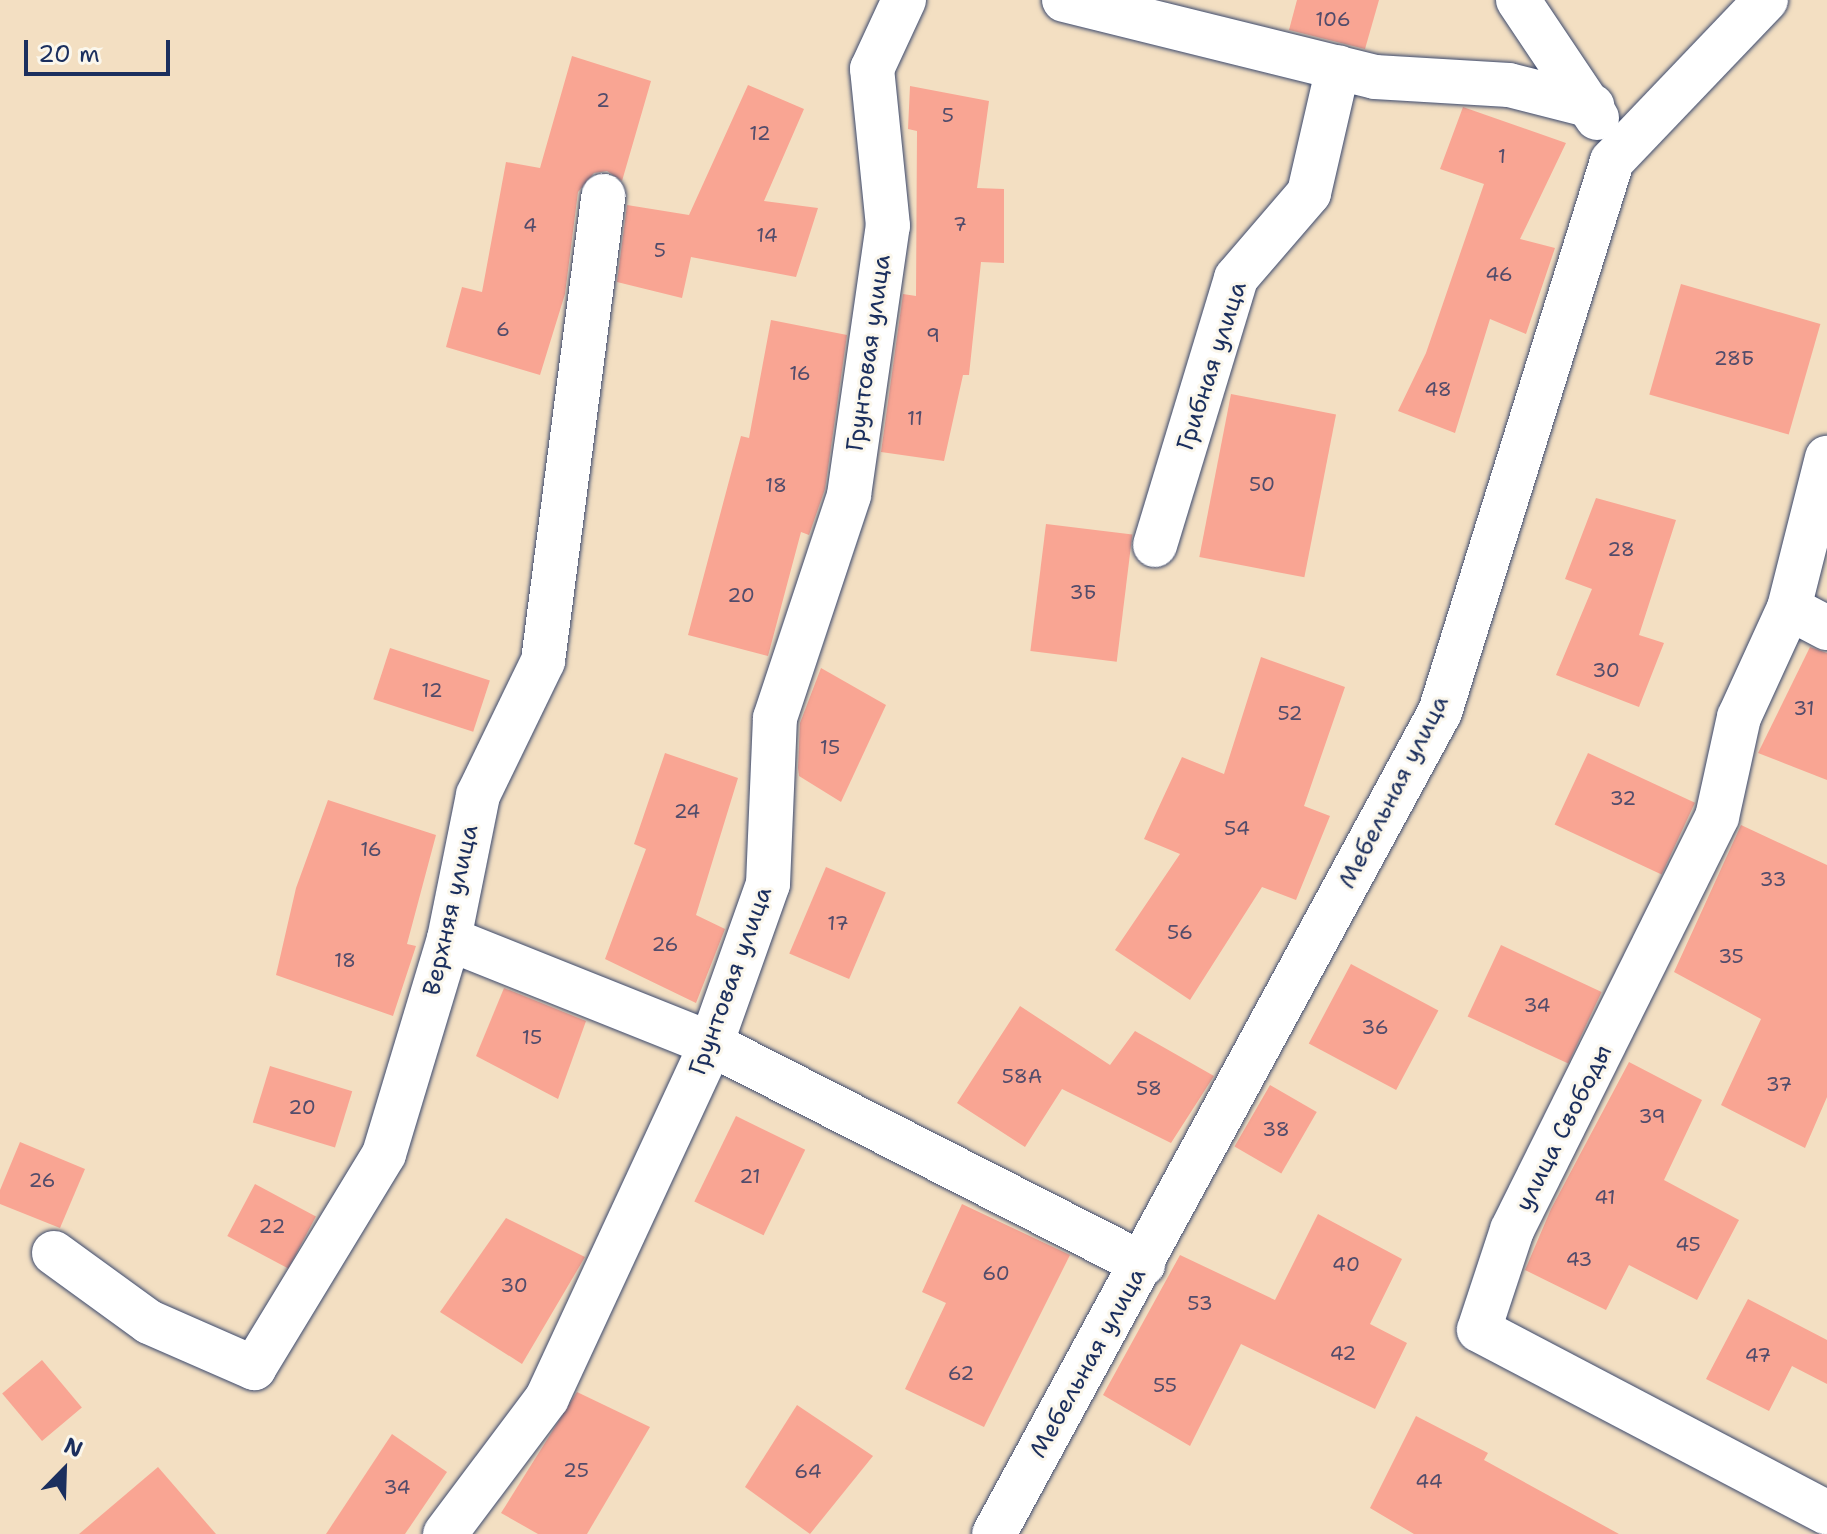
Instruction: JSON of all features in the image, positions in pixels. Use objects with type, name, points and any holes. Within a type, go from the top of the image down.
[{"type":"street","name":"Грунтовая улица","points":[[445,1534],[547,1398],[711,1044],[768,884],[775,718],[849,495],[888,226],[872,69],[904,0]]},
{"type":"street","points":[[1064,0],[1375,77],[1509,85],[1592,106]]},
{"type":"street","points":[[1518,0],[1592,106],[1612,161]]},
{"type":"street","name":"Мебельная улица","points":[[994,1534],[1440,712],[1612,161],[1766,0]]},
{"type":"street","name":"Грибная улица","points":[[1155,545],[1236,278],[1309,193],[1338,67]]},
{"type":"street","name":"Верхняя улица","points":[[54,1253],[149,1322],[254,1368],[384,1154],[449,939],[478,795],[543,661],[603,196]]},
{"type":"street","points":[[1827,458],[1789,608],[1827,628]]},
{"type":"street","name":"улица Свободы","points":[[1789,608],[1739,717],[1717,817],[1512,1230],[1479,1330],[1827,1513]]},
{"type":"street","points":[[449,939],[711,1044],[1143,1264]]},
{"type":"building","points":[[1297,0],[1379,0],[1365,49],[1289,30]]},
{"type":"building","points":[[572,56],[651,81],[622,181],[607,171],[594,173],[578,192],[565,294],[540,375],[446,347],[462,287],[482,292],[506,162],[540,168]]},
{"type":"building","points":[[748,85],[804,109],[764,201],[818,208],[796,277],[691,257],[682,298],[617,282],[627,205],[689,215]]},
{"type":"building","points":[[910,86],[989,101],[977,188],[1004,189],[1004,263],[981,262],[969,375],[963,375],[944,461],[881,452],[903,294],[916,296],[917,131],[908,129]]},
{"type":"building","points":[[1463,107],[1566,143],[1520,239],[1555,248],[1526,334],[1490,319],[1455,433],[1398,411],[1426,353],[1484,184],[1440,169]]},
{"type":"building","points":[[1681,284],[1820,324],[1789,435],[1649,395]]},
{"type":"building","points":[[771,320],[847,335],[825,489],[809,535],[801,532],[768,656],[688,635],[741,436],[749,438]]},
{"type":"building","points":[[1231,394],[1336,414],[1304,577],[1199,557]]},
{"type":"building","points":[[1596,498],[1676,520],[1639,635],[1664,643],[1639,707],[1556,675],[1592,589],[1565,579]]},
{"type":"building","points":[[1046,524],[1132,535],[1117,662],[1030,651]]},
{"type":"building","points":[[1810,647],[1827,653],[1827,780],[1758,753]]},
{"type":"building","points":[[390,648],[490,680],[473,732],[373,699]]},
{"type":"building","points":[[1261,657],[1345,687],[1304,806],[1330,816],[1296,900],[1262,887],[1190,1000],[1115,950],[1180,854],[1144,839],[1182,757],[1224,774]]},
{"type":"building","points":[[821,668],[886,705],[841,802],[799,776],[800,723]]},
{"type":"building","points":[[665,753],[738,778],[696,915],[725,929],[696,1003],[605,959],[646,849],[634,844]]},
{"type":"building","points":[[1588,753],[1695,803],[1662,874],[1555,825]]},
{"type":"building","points":[[328,800],[436,835],[407,944],[416,946],[393,1016],[276,975],[296,888]]},
{"type":"building","points":[[1741,825],[1827,865],[1827,1097],[1805,1148],[1721,1105],[1761,1019],[1674,972]]},
{"type":"building","points":[[826,867],[886,892],[849,979],[789,954]]},
{"type":"building","points":[[1501,945],[1602,992],[1568,1064],[1468,1017]]},
{"type":"building","points":[[1351,964],[1438,1010],[1396,1090],[1309,1043]]},
{"type":"building","points":[[504,988],[586,1021],[558,1099],[476,1056]]},
{"type":"building","points":[[1020,1006],[1110,1065],[1135,1031],[1214,1076],[1171,1143],[1062,1089],[1025,1147],[957,1103]]},
{"type":"building","points":[[1629,1062],[1702,1100],[1664,1180],[1739,1220],[1697,1300],[1629,1265],[1606,1310],[1525,1270],[1551,1209]]},
{"type":"building","points":[[270,1066],[352,1091],[335,1148],[253,1122]]},
{"type":"building","points":[[1270,1085],[1317,1112],[1281,1173],[1234,1146]]},
{"type":"building","points":[[736,1116],[805,1150],[764,1235],[694,1201]]},
{"type":"building","points":[[20,1142],[85,1169],[60,1228],[0,1204],[0,1190]]},
{"type":"building","points":[[255,1184],[316,1216],[288,1268],[227,1236]]},
{"type":"building","points":[[962,1204],[1070,1255],[984,1427],[905,1389],[946,1303],[922,1292]]},
{"type":"building","points":[[1318,1214],[1402,1259],[1370,1324],[1407,1343],[1375,1409],[1241,1344],[1190,1446],[1103,1395],[1180,1255],[1275,1300]]},
{"type":"building","points":[[506,1218],[585,1257],[522,1364],[440,1312]]},
{"type":"building","points":[[1748,1299],[1827,1340],[1827,1384],[1792,1366],[1769,1411],[1706,1379]]},
{"type":"building","points":[[42,1360],[82,1407],[42,1441],[2,1393]]},
{"type":"building","points":[[577,1392],[650,1427],[587,1534],[538,1534],[501,1513]]},
{"type":"building","points":[[797,1405],[873,1456],[810,1534],[745,1487]]},
{"type":"building","points":[[1416,1416],[1488,1453],[1484,1460],[1619,1534],[1414,1534],[1370,1508]]},
{"type":"building","points":[[392,1434],[447,1472],[405,1534],[326,1534]]},
{"type":"building","points":[[158,1467],[216,1534],[79,1534]]}]
